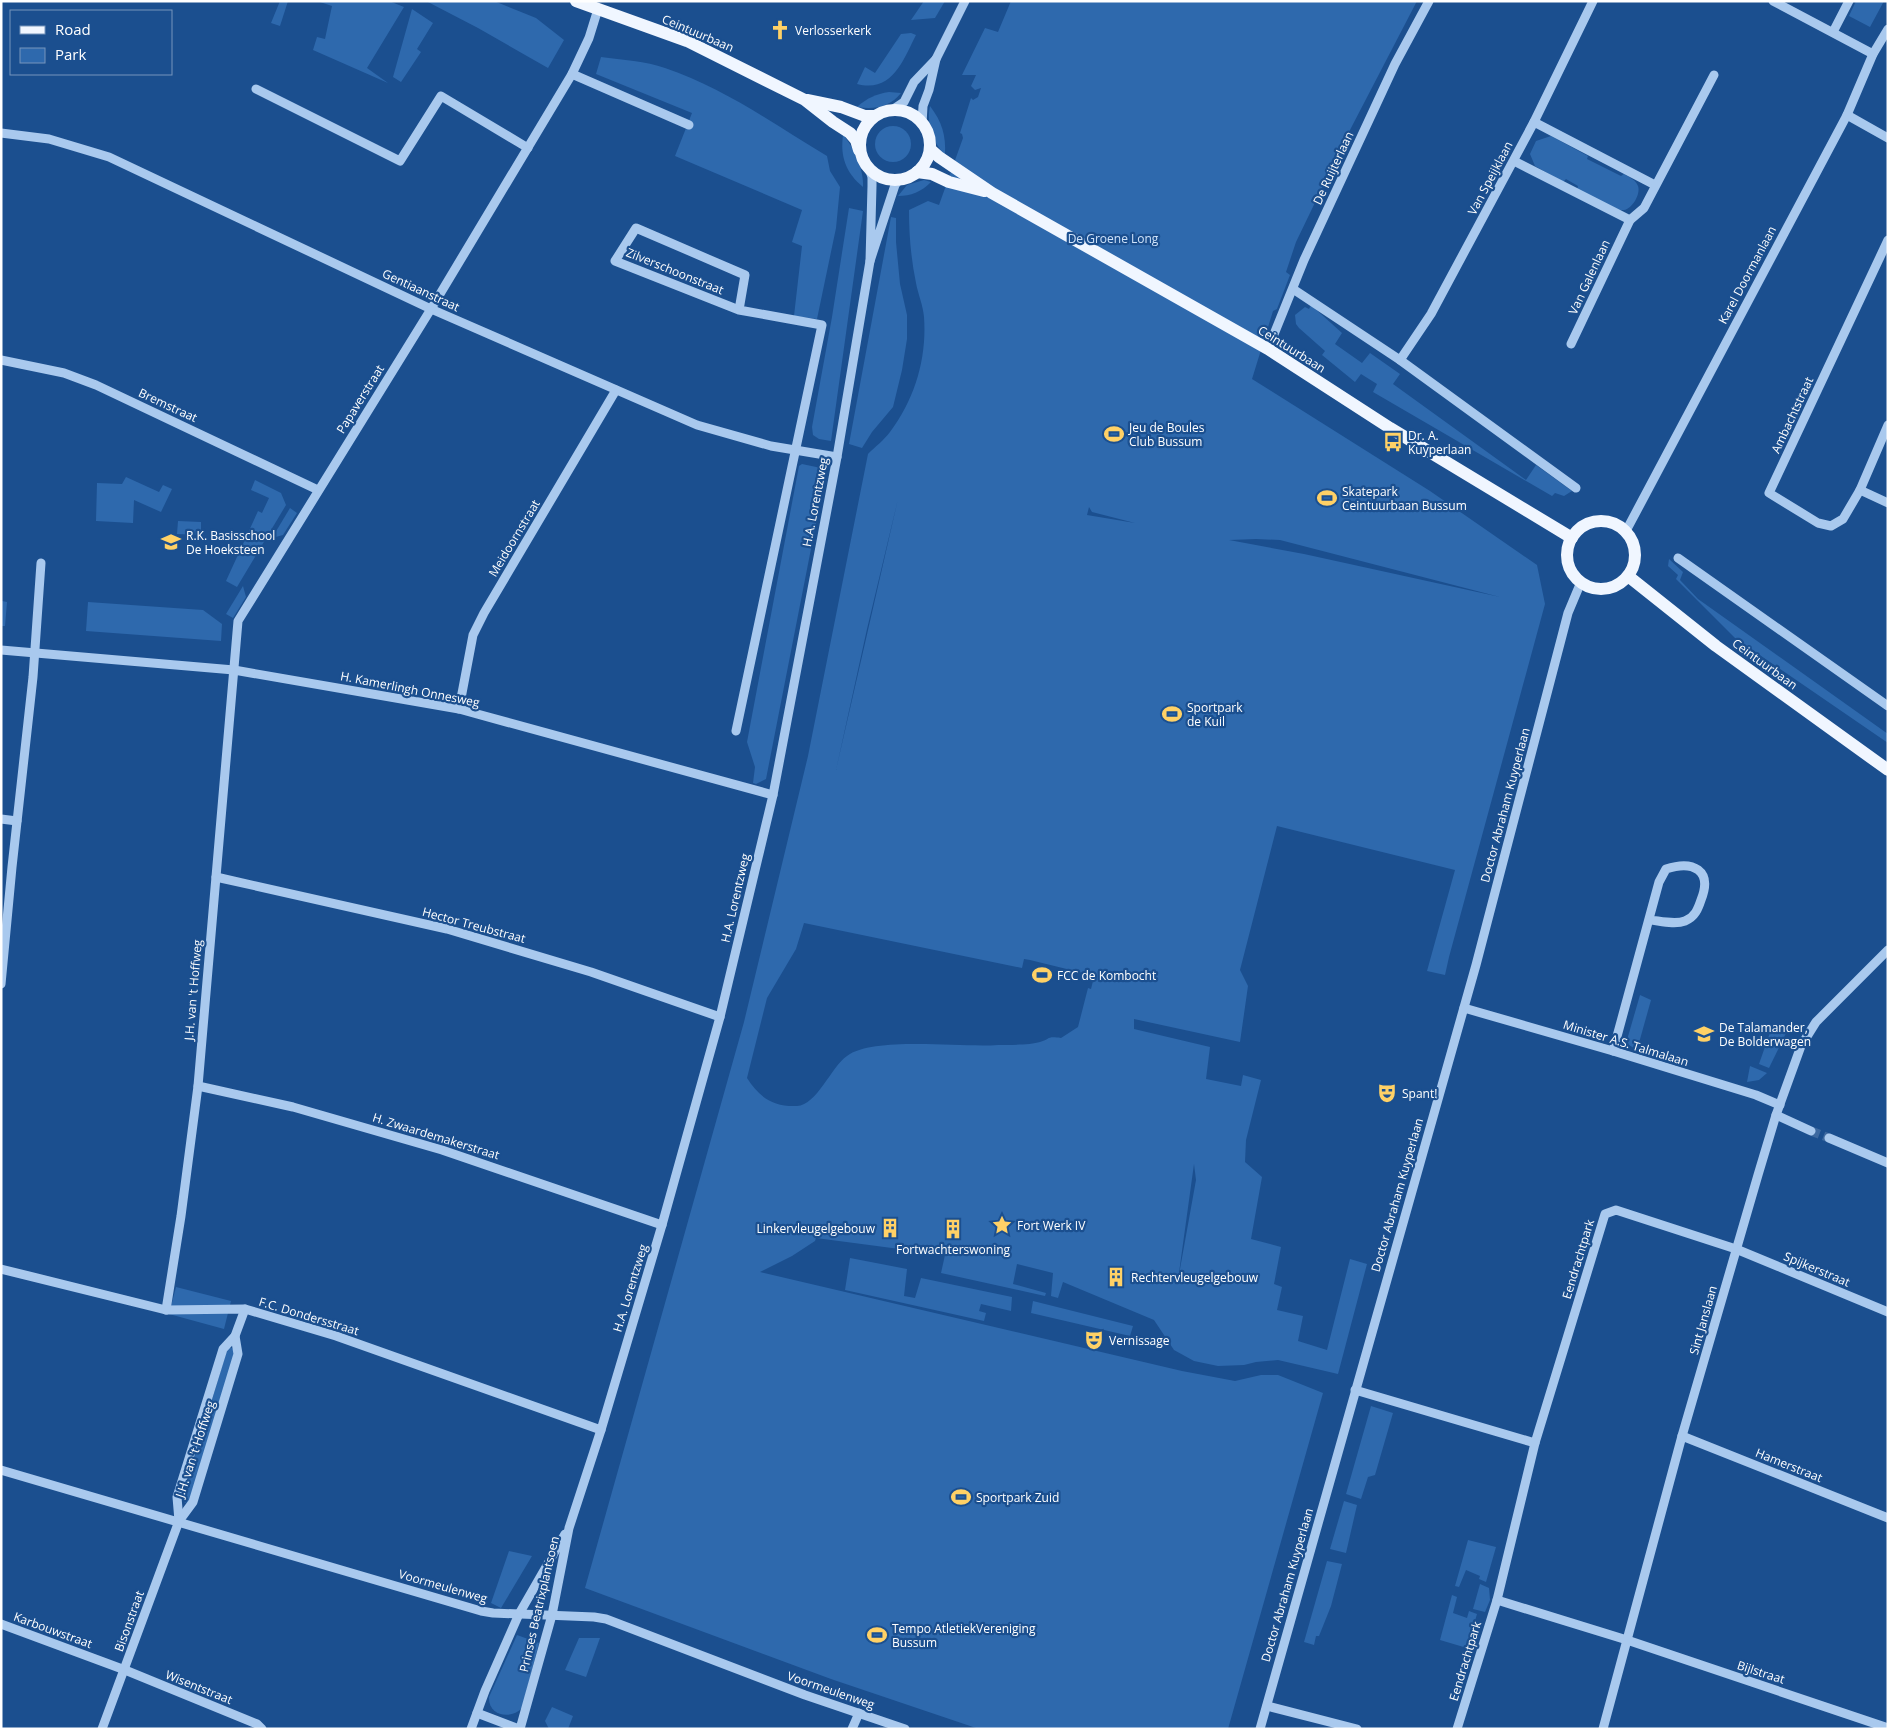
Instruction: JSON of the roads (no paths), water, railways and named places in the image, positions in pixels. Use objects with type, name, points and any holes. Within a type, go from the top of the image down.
[{"type":"main road","name":"Ceintuurbaan","points":[[576,1],[687,40],[805,100],[833,122],[850,132],[856,140],[859,150]]},
{"type":"main road","name":"Ceintuurbaan","points":[[805,100],[841,107],[865,116],[874,116]]},
{"type":"main road","points":[[892,110],[904,111],[914,116],[922,124],[928,135],[930,149],[926,163],[917,172],[899,180],[878,175],[869,168],[859,150],[862,131],[874,116],[892,110]]},
{"type":"main road","name":"Ceintuurbaan","points":[[930,149],[992,193],[1268,349],[1390,428],[1572,538]]},
{"type":"main road","name":"Ceintuurbaan","points":[[917,172],[932,174],[949,182],[992,193]]},
{"type":"main road","points":[[1600,521],[1615,524],[1626,531],[1633,544],[1635,554],[1634,564],[1628,576],[1621,582],[1605,588],[1597,588],[1581,582],[1572,571],[1569,563],[1569,546],[1572,538],[1578,531],[1586,525],[1600,521]]},
{"type":"main road","name":"Ceintuurbaan","points":[[1628,576],[1716,646],[1888,770]]},
{"type":"street","points":[[922,124],[923,106],[929,90],[936,59],[965,1]]},
{"type":"street","name":"De Ruijterlaan","points":[[1268,349],[1304,260],[1395,64],[1429,1]]},
{"type":"street","name":"Van Speijklaan","points":[[1400,360],[1431,314],[1514,160],[1592,1]]},
{"type":"street","points":[[1773,1],[1873,54]]},
{"type":"street","points":[[1833,32],[1849,1]]},
{"type":"street","name":"Papaverstraat","points":[[234,670],[238,621],[431,309],[572,74],[589,38],[598,9]]},
{"type":"street","name":"Karel Doormanlaan","points":[[1626,531],[1846,115],[1873,54],[1888,29]]},
{"type":"street","points":[[892,110],[904,102],[914,82],[936,59]]},
{"type":"street","points":[[572,74],[690,125]]},
{"type":"street","name":"Van Galenlaan","points":[[1571,344],[1630,220],[1644,208],[1714,75]]},
{"type":"street","points":[[256,89],[400,162],[442,96],[528,148]]},
{"type":"street","points":[[1846,115],[1888,138]]},
{"type":"street","points":[[1534,122],[1655,185]]},
{"type":"street","name":"Gentiaanstraat","points":[[1,134],[49,139],[109,157],[431,309],[697,424],[794,450],[837,457]]},
{"type":"street","points":[[1514,160],[1630,220]]},
{"type":"street","name":"H.A. Lorentzweg","points":[[569,1528],[601,1430],[662,1225],[720,1017],[772,795],[837,457],[870,261],[872,177],[869,168]]},
{"type":"street","name":"H.A. Lorentzweg","points":[[870,261],[895,185],[899,180]]},
{"type":"street","name":"Zilverschoonstraat","points":[[739,310],[745,275],[636,228],[614,261],[739,310],[822,325],[794,450]]},
{"type":"street","name":"Ambachtstraat","points":[[1860,490],[1843,519],[1831,526],[1818,523],[1769,493],[1888,240]]},
{"type":"street","points":[[1293,289],[1400,360],[1576,488]]},
{"type":"street","name":"Bremstraat","points":[[1,360],[64,373],[96,386],[318,490]]},
{"type":"street","name":"Meidoornstraat","points":[[459,709],[473,635],[484,613],[616,390]]},
{"type":"street","points":[[1888,425],[1860,490],[1888,503]]},
{"type":"street","points":[[736,731],[794,450]]},
{"type":"street","points":[[1678,558],[1888,706]]},
{"type":"street","points":[[1,984],[35,652],[41,563]]},
{"type":"street","name":"Doctor Abraham Kuyperlaan","points":[[1260,1729],[1464,1008],[1568,613],[1581,582]]},
{"type":"street","name":"H. Kamerlingh Onnesweg","points":[[1,650],[234,670],[459,709],[772,795]]},
{"type":"street","name":"J.H. van 't Hoffweg","points":[[166,1310],[198,1086],[234,670]]},
{"type":"street","points":[[1,820],[17,821]]},
{"type":"street","points":[[1613,1051],[1659,882],[1666,869],[1688,864],[1696,868],[1704,876],[1706,887],[1696,913],[1685,921],[1650,920]]},
{"type":"street","name":"Hector Treubstraat","points":[[216,877],[447,929],[590,972],[720,1017]]},
{"type":"street","name":"Sint Janslaan","points":[[1603,1729],[1682,1436],[1736,1249],[1776,1115],[1801,1046],[1816,1022],[1888,950]]},
{"type":"street","name":"Minister A.S. Talmalaan","points":[[1464,1008],[1613,1051],[1780,1105]]},
{"type":"street","name":"H. Zwaardemakerstraat","points":[[198,1086],[293,1107],[442,1150],[662,1225]]},
{"type":"street","points":[[1776,1115],[1811,1130]]},
{"type":"street","points":[[1830,1138],[1888,1163]]},
{"type":"street","name":"Eendrachtpark","points":[[1457,1729],[1497,1600],[1535,1443],[1605,1214],[1616,1210],[1736,1249]]},
{"type":"street","name":"Spijkerstraat","points":[[1736,1249],[1888,1312]]},
{"type":"street","name":"F.C. Dondersstraat","points":[[1,1269],[166,1310],[245,1309],[336,1336],[601,1430]]},
{"type":"street","name":"J.H. van 't Hoffweg","points":[[179,1520],[177,1497],[223,1349],[235,1336],[245,1309]]},
{"type":"street","name":"J.H. van 't Hoffweg","points":[[179,1520],[193,1502],[238,1354],[235,1336]]},
{"type":"street","points":[[1355,1390],[1535,1443]]},
{"type":"street","name":"Hamerstraat","points":[[1682,1436],[1888,1518]]},
{"type":"street","name":"Voormeulenweg","points":[[1,1470],[179,1520],[481,1611],[606,1619],[805,1695],[905,1729]]},
{"type":"street","name":"Bisonstraat","points":[[102,1729],[179,1520]]},
{"type":"street","name":"Prinses Beatrixplantsoen","points":[[471,1729],[519,1614],[569,1528]]},
{"type":"street","name":"Prinses Beatrixplantsoen","points":[[520,1729],[552,1615],[569,1528]]},
{"type":"street","points":[[1497,1600],[1626,1640]]},
{"type":"street","name":"Karbouwstraat","points":[[1,1624],[125,1670]]},
{"type":"street","name":"Bijlstraat","points":[[1626,1640],[1888,1728]]},
{"type":"street","name":"Wisentstraat","points":[[125,1670],[256,1724],[262,1729]]},
{"type":"street","points":[[1267,1706],[1357,1729]]},
{"type":"street","points":[[477,1713],[520,1729]]},
{"type":"street","points":[[852,1729],[859,1713]]},
{"type":"tunnel","points":[[1811,1131],[1829,1138]]},
{"type":"place","name":"Verlosserkerk","points":[[780,30]]},
{"type":"place","name":"Jeu de Boules Club Bussum","points":[[1114,434]]},
{"type":"place","name":"Dr. A. Kuyperlaan","points":[[1393,442]]},
{"type":"place","name":"Skatepark Ceintuurbaan Bussum","points":[[1327,498]]},
{"type":"place","name":"R.K. Basisschool De Hoeksteen","points":[[171,542]]},
{"type":"place","name":"Sportpark de Kuil","points":[[1172,714]]},
{"type":"place","name":"FCC de Kombocht","points":[[1042,975]]},
{"type":"place","name":"De Talamander, De Bolderwagen","points":[[1704,1034]]},
{"type":"place","name":"Spant!","points":[[1387,1093]]},
{"type":"place","name":"Fort Werk IV","points":[[1002,1225]]},
{"type":"place","name":"Linkervleugelgebouw","points":[[890,1228]]},
{"type":"place","name":"Fortwachterswoning","points":[[953,1229]]},
{"type":"place","name":"Rechtervleugelgebouw","points":[[1116,1277]]},
{"type":"place","name":"Vernissage","points":[[1094,1340]]},
{"type":"place","name":"Sportpark Zuid","points":[[961,1497]]},
{"type":"place","name":"Tempo AtletiekVereniging Bussum","points":[[877,1635]]},
{"type":"park label","name":"De Groene Long","points":[[1113,238]]}]
